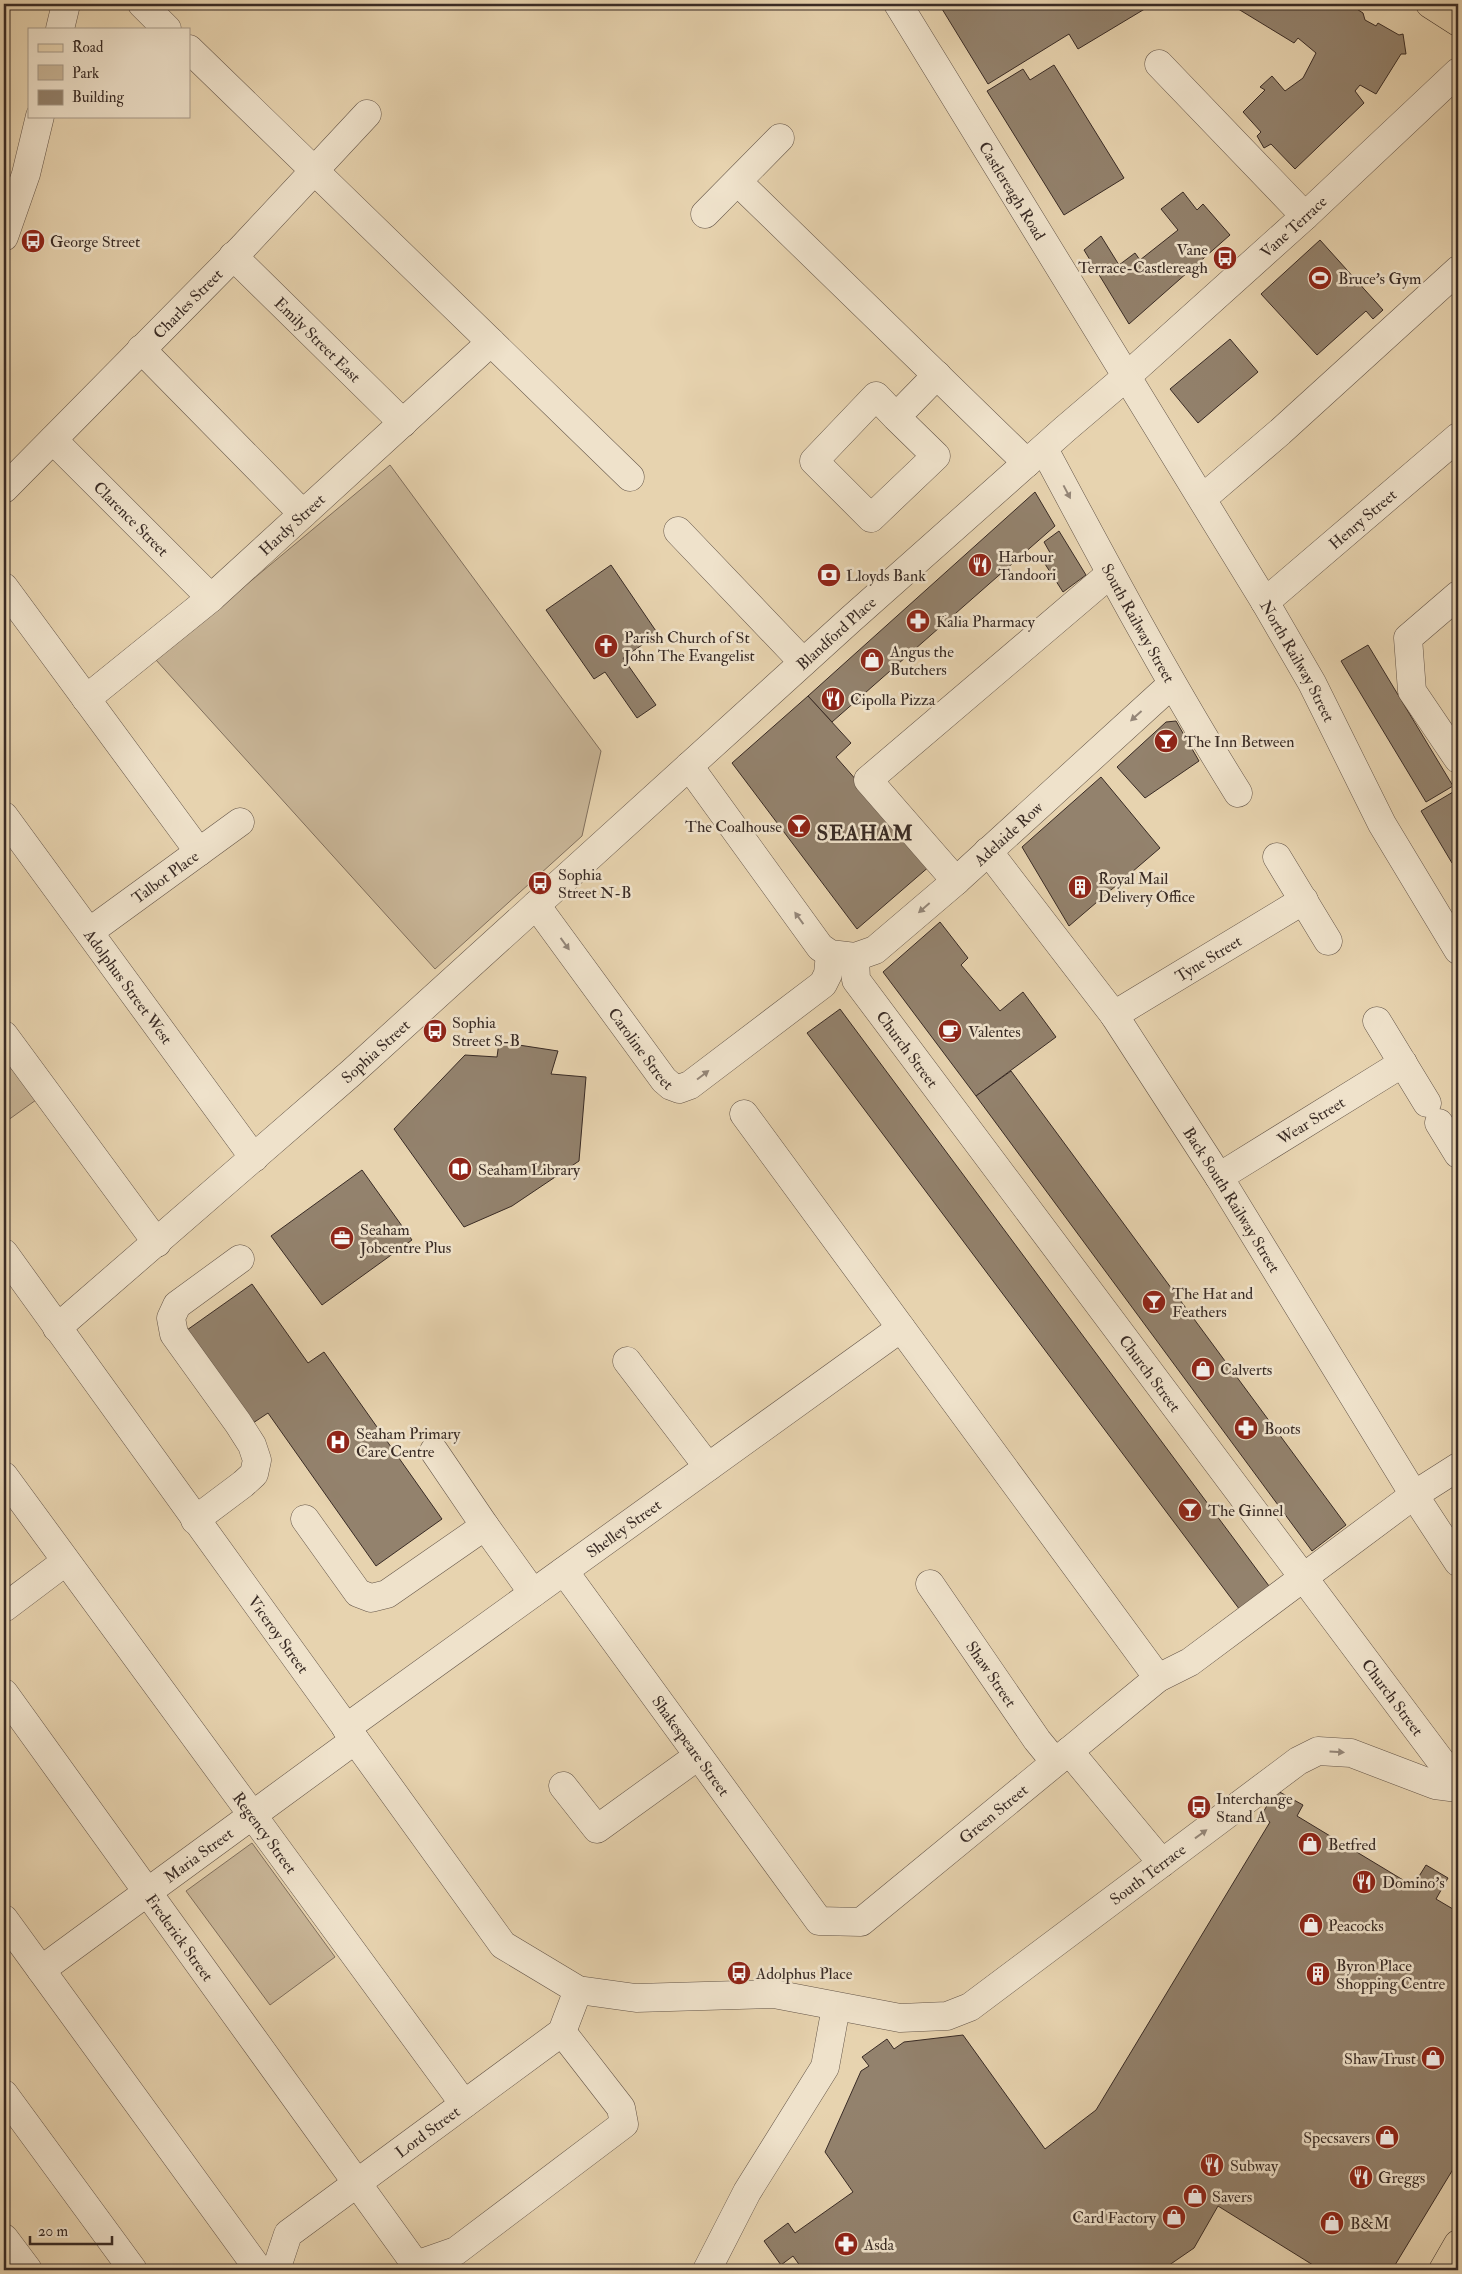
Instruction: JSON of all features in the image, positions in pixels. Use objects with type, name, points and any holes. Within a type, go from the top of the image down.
[{"type":"main road","points":[[1430,4],[1458,22]]},
{"type":"main road","points":[[1443,2270],[1458,2244]]},
{"type":"street","points":[[60,28],[66,4]]},
{"type":"street","points":[[142,4],[166,28]]},
{"type":"street","name":"Castlereagh Road","points":[[898,4],[1126,377]]},
{"type":"street","points":[[190,51],[630,477]]},
{"type":"street","points":[[1159,64],[1305,216]]},
{"type":"street","name":"Vane Terrace","points":[[1096,403],[1305,216],[1458,72]]},
{"type":"street","name":"Charles Street","points":[[4,489],[315,172],[367,114]]},
{"type":"street","points":[[4,237],[26,174],[40,118]]},
{"type":"street","points":[[705,214],[780,138]]},
{"type":"street","name":"South Railway Street","points":[[738,182],[937,375],[1036,456],[1110,574],[1172,684],[1238,793]]},
{"type":"street","name":"Emily Street East","points":[[233,256],[403,423]]},
{"type":"street","points":[[1202,498],[1280,432],[1458,270]]},
{"type":"street","name":"Hardy Street","points":[[86,699],[211,598],[491,342]]},
{"type":"street","points":[[141,349],[303,514]]},
{"type":"street","points":[[896,417],[937,375]]},
{"type":"street","name":"North Railway Street","points":[[1126,377],[1266,602],[1312,683],[1382,824],[1458,950]]},
{"type":"street","name":"Blandford Place","points":[[689,766],[803,662],[1096,403]]},
{"type":"street","name":"Henry Street","points":[[1266,602],[1458,437]]},
{"type":"street","name":"Clarence Street","points":[[53,440],[211,598]]},
{"type":"street","points":[[678,531],[803,662]]},
{"type":"street","points":[[956,881],[868,780],[1110,574]]},
{"type":"street","points":[[4,587],[199,852]]},
{"type":"street","points":[[1458,595],[1408,638],[1412,691],[1458,759]]},
{"type":"street","name":"Adelaide Row","points":[[843,955],[874,950],[956,881],[1172,684]]},
{"type":"street","points":[[689,766],[820,947],[843,955]]},
{"type":"street","name":"Sophia Street","points":[[58,1328],[254,1158],[689,766]]},
{"type":"street","name":"Adolphus Street West","points":[[4,816],[254,1158]]},
{"type":"street","name":"Talbot Place","points":[[89,932],[240,822]]},
{"type":"street","name":"Back South Railway Street","points":[[988,851],[1114,1015],[1219,1177],[1414,1495],[1458,1562]]},
{"type":"street","points":[[1277,856],[1328,941]]},
{"type":"street","name":"Tyne Street","points":[[1114,1015],[1304,900]]},
{"type":"street","name":"Caroline Street","points":[[536,904],[664,1080],[671,1086],[679,1089],[690,1085],[823,984],[828,974],[843,955]]},
{"type":"street","name":"Church Street","points":[[843,955],[856,980],[1458,1784]]},
{"type":"street","points":[[1377,1021],[1458,1154]]},
{"type":"street","points":[[4,1035],[158,1243]]},
{"type":"street","name":"Wear Street","points":[[1219,1177],[1403,1063]]},
{"type":"street","points":[[744,1114],[1158,1678]]},
{"type":"street","name":"Viceroy Street","points":[[4,1253],[503,1945],[578,1990]]},
{"type":"street","points":[[195,1520],[254,1474],[257,1460],[252,1445],[243,1431],[174,1334],[171,1318],[176,1306],[240,1259]]},
{"type":"street","name":"Shelley Street","points":[[350,1734],[564,1571],[901,1328]]},
{"type":"street","points":[[627,1361],[708,1467]]},
{"type":"street","points":[[434,1451],[533,1594]]},
{"type":"street","name":"Green Street","points":[[819,1921],[861,1922],[1158,1678],[1190,1662],[1414,1495],[1458,1468]]},
{"type":"street","name":"Regency Street","points":[[4,1476],[464,2104]]},
{"type":"street","points":[[305,1519],[358,1593],[371,1598],[387,1594],[485,1526]]},
{"type":"street","points":[[4,1608],[66,1562]]},
{"type":"street","name":"Shakespeare Street","points":[[564,1571],[819,1921]]},
{"type":"street","name":"Shaw Street","points":[[930,1584],[1037,1740],[1062,1757],[1162,1863]]},
{"type":"street","name":"Frederick Street","points":[[4,1692],[416,2265],[456,2251],[624,2124],[621,2108],[562,2032]]},
{"type":"street","name":"Maria Street","points":[[41,1970],[252,1816],[350,1734]]},
{"type":"street","name":"South Terrace","points":[[578,1990],[636,1998],[774,1994],[900,2018],[947,2016],[970,2007],[1298,1761],[1318,1751],[1351,1753],[1435,1785],[1458,1788]]},
{"type":"street","points":[[563,1786],[597,1829],[698,1756]]},
{"type":"street","points":[[4,1919],[259,2270]]},
{"type":"street","points":[[562,2032],[578,1990]]},
{"type":"street","points":[[706,2270],[747,2192],[825,2067],[836,2007]]},
{"type":"street","name":"Lord Street","points":[[276,2270],[288,2234],[562,2032]]},
{"type":"street","points":[[4,2094],[133,2270]]},
{"type":"street","points":[[4,2238],[28,2270]]},
{"type":"green space","points":[[390,465],[601,751],[582,836],[435,969],[156,660]]},
{"type":"green space","points":[[4,1059],[36,1100],[4,1123]]},
{"type":"green space","points":[[252,1843],[335,1957],[270,2005],[186,1891]]},
{"type":"building","points":[[939,4],[1153,4],[1078,49],[1069,34],[988,84]]},
{"type":"building","points":[[1230,4],[1349,4],[1363,13],[1365,20],[1376,26],[1378,23],[1399,35],[1403,34],[1406,54],[1401,54],[1376,94],[1360,85],[1355,91],[1364,103],[1295,169],[1271,144],[1264,148],[1257,136],[1261,132],[1243,112],[1265,90],[1260,87],[1272,76],[1285,91],[1303,78],[1316,53],[1298,38],[1294,43]]},
{"type":"building","points":[[1054,65],[1124,178],[1064,215],[987,91],[1023,69],[1030,80]]},
{"type":"building","points":[[1183,192],[1197,210],[1203,204],[1230,235],[1129,324],[1084,250],[1101,236],[1119,265],[1135,253],[1140,260],[1178,230],[1161,209]]},
{"type":"building","points":[[1320,240],[1383,310],[1373,319],[1366,311],[1317,355],[1261,294]]},
{"type":"building","points":[[1230,339],[1258,372],[1198,423],[1170,389]]},
{"type":"building","points":[[1035,492],[1055,526],[832,722],[808,696]]},
{"type":"building","points":[[1059,531],[1086,575],[1063,592],[1045,564],[1053,558],[1044,542]]},
{"type":"building","name":"Parish Church of St John The Evangelist","points":[[611,565],[658,634],[623,658],[656,705],[637,718],[605,672],[594,679],[546,610]]},
{"type":"building","points":[[1368,645],[1453,786],[1426,802],[1341,661]]},
{"type":"building","points":[[808,696],[851,743],[836,757],[931,865],[857,929],[732,763]]},
{"type":"building","name":"The Inn Between","points":[[1176,721],[1199,761],[1145,798],[1117,767],[1166,722]]},
{"type":"building","name":"Royal Mail Delivery Office","points":[[1101,777],[1160,848],[1069,926],[1022,847]]},
{"type":"building","points":[[1458,789],[1458,859],[1452,863],[1421,811]]},
{"type":"building","points":[[940,922],[968,958],[961,965],[1000,1011],[1023,992],[1056,1037],[976,1096],[883,972]]},
{"type":"building","points":[[840,1009],[1269,1586],[1240,1610],[807,1033]]},
{"type":"building","points":[[499,1042],[558,1051],[551,1074],[586,1077],[579,1161],[512,1206],[464,1227],[394,1129],[465,1055],[497,1057]]},
{"type":"building","points":[[1011,1071],[1346,1525],[1312,1551],[976,1096]]},
{"type":"building","name":"Seaham Jobcentre Plus","points":[[362,1170],[412,1240],[322,1305],[271,1236]]},
{"type":"building","name":"Seaham Primary Care Centre","points":[[252,1284],[308,1363],[324,1352],[442,1519],[376,1566],[268,1413],[253,1423],[187,1330]]},
{"type":"building","name":"Byron Place Shopping Centre","points":[[1276,1790],[1303,1805],[1297,1816],[1413,1886],[1426,1865],[1448,1878],[1436,1899],[1458,1912],[1458,2161],[1392,2270],[1321,2270],[1218,2206],[1194,2248],[1162,2270],[803,2270],[793,2256],[781,2265],[764,2241],[788,2223],[795,2233],[853,2192],[825,2152],[861,2071],[869,2066],[862,2057],[887,2039],[894,2049],[904,2042],[963,2035],[1045,2149],[1096,2110],[1270,1822],[1261,1816]]},
{"type":"place","name":"George Street","points":[[33,241]]},
{"type":"place","name":"Vane Terrace-Castlereagh","points":[[1225,258]]},
{"type":"place","name":"Bruce's Gym","points":[[1320,278]]},
{"type":"place","name":"Harbour Tandoori","points":[[980,565]]},
{"type":"place","name":"Lloyds Bank","points":[[829,575]]},
{"type":"place","name":"Kalia Pharmacy","points":[[918,621]]},
{"type":"place","name":"Parish Church of St John The Evangelist","points":[[606,646]]},
{"type":"place","name":"Angus the Butchers","points":[[872,660]]},
{"type":"place","name":"Cipolla Pizza","points":[[833,699]]},
{"type":"place","name":"The Inn Between","points":[[1166,741]]},
{"type":"place","name":"The Coalhouse","points":[[799,826]]},
{"type":"place","name":"Sophia Street N-B","points":[[540,883]]},
{"type":"place","name":"Royal Mail Delivery Office","points":[[1080,887]]},
{"type":"place","name":"Sophia Street S-B","points":[[435,1031]]},
{"type":"place","name":"Valentes","points":[[950,1031]]},
{"type":"place","name":"Seaham Library","points":[[460,1169]]},
{"type":"place","name":"Seaham Jobcentre Plus","points":[[342,1238]]},
{"type":"place","name":"The Hat and Feathers","points":[[1154,1302]]},
{"type":"place","name":"Calverts","points":[[1203,1369]]},
{"type":"place","name":"Boots","points":[[1246,1428]]},
{"type":"place","name":"Seaham Primary Care Centre","points":[[338,1442]]},
{"type":"place","name":"The Ginnel","points":[[1190,1510]]},
{"type":"place","name":"Interchange Stand A","points":[[1199,1807]]},
{"type":"place","name":"Betfred","points":[[1310,1844]]},
{"type":"place","name":"Domino's","points":[[1364,1882]]},
{"type":"place","name":"Peacocks","points":[[1311,1925]]},
{"type":"place","name":"Adolphus Place","points":[[739,1973]]},
{"type":"place","name":"Byron Place Shopping Centre","points":[[1318,1974]]},
{"type":"place","name":"Shaw Trust","points":[[1433,2058]]},
{"type":"place","name":"Specsavers","points":[[1387,2137]]},
{"type":"place","name":"Subway","points":[[1212,2165]]},
{"type":"place","name":"Greggs","points":[[1361,2177]]},
{"type":"place","name":"Savers","points":[[1195,2196]]},
{"type":"place","name":"Card Factory","points":[[1174,2217]]},
{"type":"place","name":"B&M","points":[[1332,2223]]},
{"type":"place","name":"Asda","points":[[846,2244]]},
{"type":"district","name":"SEAHAM","points":[[865,833]]}]
